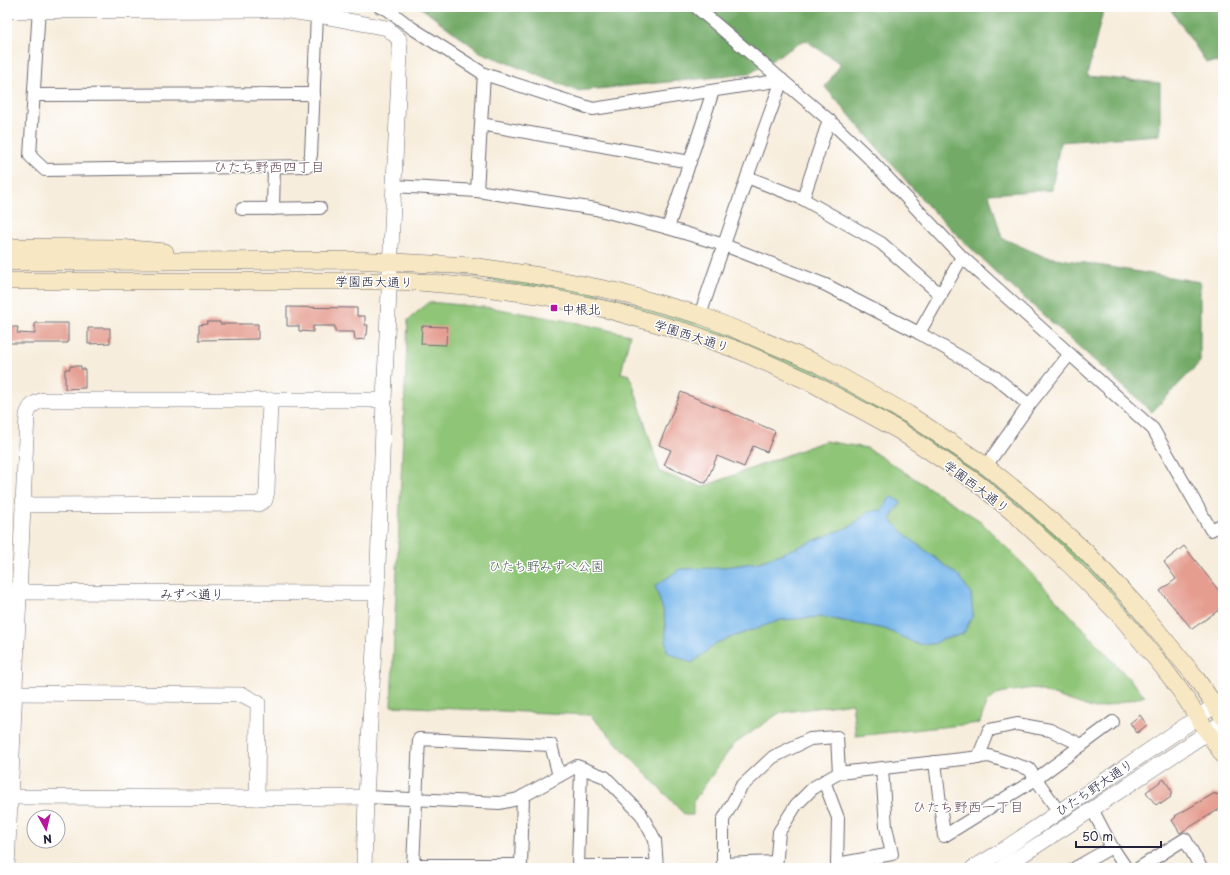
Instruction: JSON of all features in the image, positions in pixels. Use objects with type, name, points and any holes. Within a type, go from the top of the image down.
[{"type":"main road","points":[[7,247],[119,248],[178,253],[218,261]]},
{"type":"main road","name":"学園西大通り","points":[[7,262],[354,260],[472,266],[540,276],[614,291],[700,315],[816,363],[908,414],[986,466],[1027,499],[1086,552],[1136,605],[1220,708]]},
{"type":"main road","name":"学園西大通り","points":[[7,281],[390,281],[488,288],[538,295],[609,310],[693,334],[740,351],[810,382],[898,430],[977,483],[1016,515],[1072,567],[1122,618],[1166,672],[1223,754]]},
{"type":"main road","points":[[7,292],[181,291],[259,281]]},
{"type":"street","points":[[380,7],[386,8],[412,28],[484,74],[593,109],[782,80]]},
{"type":"street","points":[[696,7],[829,120],[868,157],[962,257],[1069,355],[1153,429],[1211,530],[1223,524]]},
{"type":"street","points":[[7,11],[39,9],[282,8],[387,28],[399,39],[400,53],[364,868]]},
{"type":"street","points":[[39,9],[30,156],[45,170],[308,166],[311,155],[317,15]]},
{"type":"street","points":[[477,191],[484,74]]},
{"type":"street","points":[[700,315],[782,80]]},
{"type":"street","points":[[668,228],[713,91]]},
{"type":"street","points":[[34,95],[314,94]]},
{"type":"street","points":[[803,199],[829,120]]},
{"type":"street","points":[[481,124],[690,162]]},
{"type":"street","points":[[273,209],[274,167]]},
{"type":"street","points":[[747,177],[803,199],[881,243],[940,295]]},
{"type":"street","points":[[394,186],[477,191],[596,209],[668,228],[724,245],[826,285],[919,333],[995,377],[1029,405]]},
{"type":"street","points":[[242,209],[320,208]]},
{"type":"street","points":[[919,333],[962,257]]},
{"type":"street","points":[[986,466],[1029,405],[1069,355]]},
{"type":"street","points":[[7,868],[15,694],[13,592],[23,505],[27,415],[30,407],[35,402],[52,400],[384,400]]},
{"type":"street","points":[[23,505],[258,504],[264,500],[268,491],[270,400]]},
{"type":"street","name":"みずべ通り","points":[[13,592],[377,593]]},
{"type":"street","points":[[15,694],[243,695],[258,703],[257,798]]},
{"type":"street","name":"ひたち野大通り","points":[[973,868],[1000,852],[1198,717],[1220,708]]},
{"type":"street","points":[[935,762],[944,836],[1036,779],[1113,722]]},
{"type":"street","name":"ひたち野大通り","points":[[1002,868],[1068,826],[1223,722]]},
{"type":"street","points":[[978,758],[989,730],[1017,724],[1050,730],[1082,745]]},
{"type":"street","points":[[839,773],[837,737],[810,739],[773,757],[741,788],[723,820],[723,864],[776,865],[779,832],[796,805],[814,787],[839,773],[989,756],[1029,769],[1058,812]]},
{"type":"street","points":[[523,796],[521,865],[413,864],[419,739],[551,744],[559,776]]},
{"type":"street","points":[[10,797],[366,797],[500,803],[518,799],[576,766],[605,777],[641,814],[655,840],[657,867],[578,866],[581,768]]},
{"type":"street","points":[[824,781],[838,818],[837,864],[892,854],[886,827],[882,768]]},
{"type":"street","points":[[1092,809],[1112,847],[1126,868]]},
{"type":"street","points":[[1138,868],[1185,839],[1202,868]]},
{"type":"street","points":[[1075,868],[1112,847]]},
{"type":"green space","points":[[420,7],[1104,7],[1087,76],[1160,83],[1160,135],[1060,142],[1052,190],[989,194],[1002,238],[1043,256],[1200,282],[1200,362],[1152,412],[993,270],[927,205],[825,87],[841,64],[805,40],[749,74],[577,91],[480,52]]},
{"type":"green space","points":[[1169,7],[1223,7],[1223,63],[1206,62]]},
{"type":"green space","points":[[425,269],[581,288],[699,321],[826,373],[938,439],[1046,524],[1133,611],[1154,643],[1184,681],[1183,682],[1031,520],[797,369],[517,286],[471,275]]},
{"type":"green space","name":"ひたち野みずべ公園","points":[[429,302],[493,308],[578,323],[630,335],[621,373],[630,375],[660,472],[702,487],[825,441],[867,448],[979,520],[1026,567],[1145,696],[1095,709],[1033,688],[999,693],[986,703],[980,723],[856,736],[852,703],[779,713],[733,745],[693,802],[693,815],[685,815],[590,715],[391,706],[408,320]]},
{"type":"water","points":[[891,496],[901,502],[890,519],[908,537],[960,577],[971,594],[973,615],[963,634],[941,640],[934,644],[917,644],[885,629],[822,617],[781,620],[718,642],[692,663],[667,652],[664,613],[655,586],[680,569],[718,568],[760,562],[851,526],[868,512],[882,510]]},
{"type":"building","points":[[287,307],[357,308],[357,316],[365,316],[365,325],[368,325],[367,335],[365,335],[365,339],[355,340],[354,332],[335,332],[335,326],[313,326],[313,332],[299,331],[299,326],[287,326]]},
{"type":"building","points":[[207,322],[220,322],[220,324],[258,324],[258,339],[199,340],[199,325],[207,324]]},
{"type":"building","points":[[35,323],[68,323],[68,343],[8,343],[9,327],[18,327],[17,333],[35,334]]},
{"type":"building","points":[[422,326],[447,327],[446,345],[421,344]]},
{"type":"building","points":[[88,328],[110,328],[110,343],[88,344]]},
{"type":"building","points":[[70,366],[81,366],[81,369],[85,369],[85,388],[65,389],[65,369],[70,369]]},
{"type":"building","points":[[681,392],[775,431],[767,452],[753,446],[744,467],[717,456],[706,483],[664,465],[671,450],[659,445]]},
{"type":"building","points":[[1184,546],[1223,596],[1223,607],[1192,629],[1160,591],[1176,579],[1164,562]]},
{"type":"building","points":[[1140,715],[1147,725],[1137,733],[1130,723]]},
{"type":"building","points":[[1164,779],[1173,793],[1170,795],[1171,797],[1161,804],[1160,802],[1156,805],[1146,792]]},
{"type":"building","points":[[1215,793],[1216,795],[1219,793],[1223,799],[1223,807],[1180,833],[1172,820],[1176,817],[1175,816]]},
{"type":"place","name":"中根北","points":[[554,308]]},
{"type":"district","name":"ひたち野西四丁目","points":[[269,166]]},
{"type":"district","name":"ひたち野西一丁目","points":[[968,806]]}]
